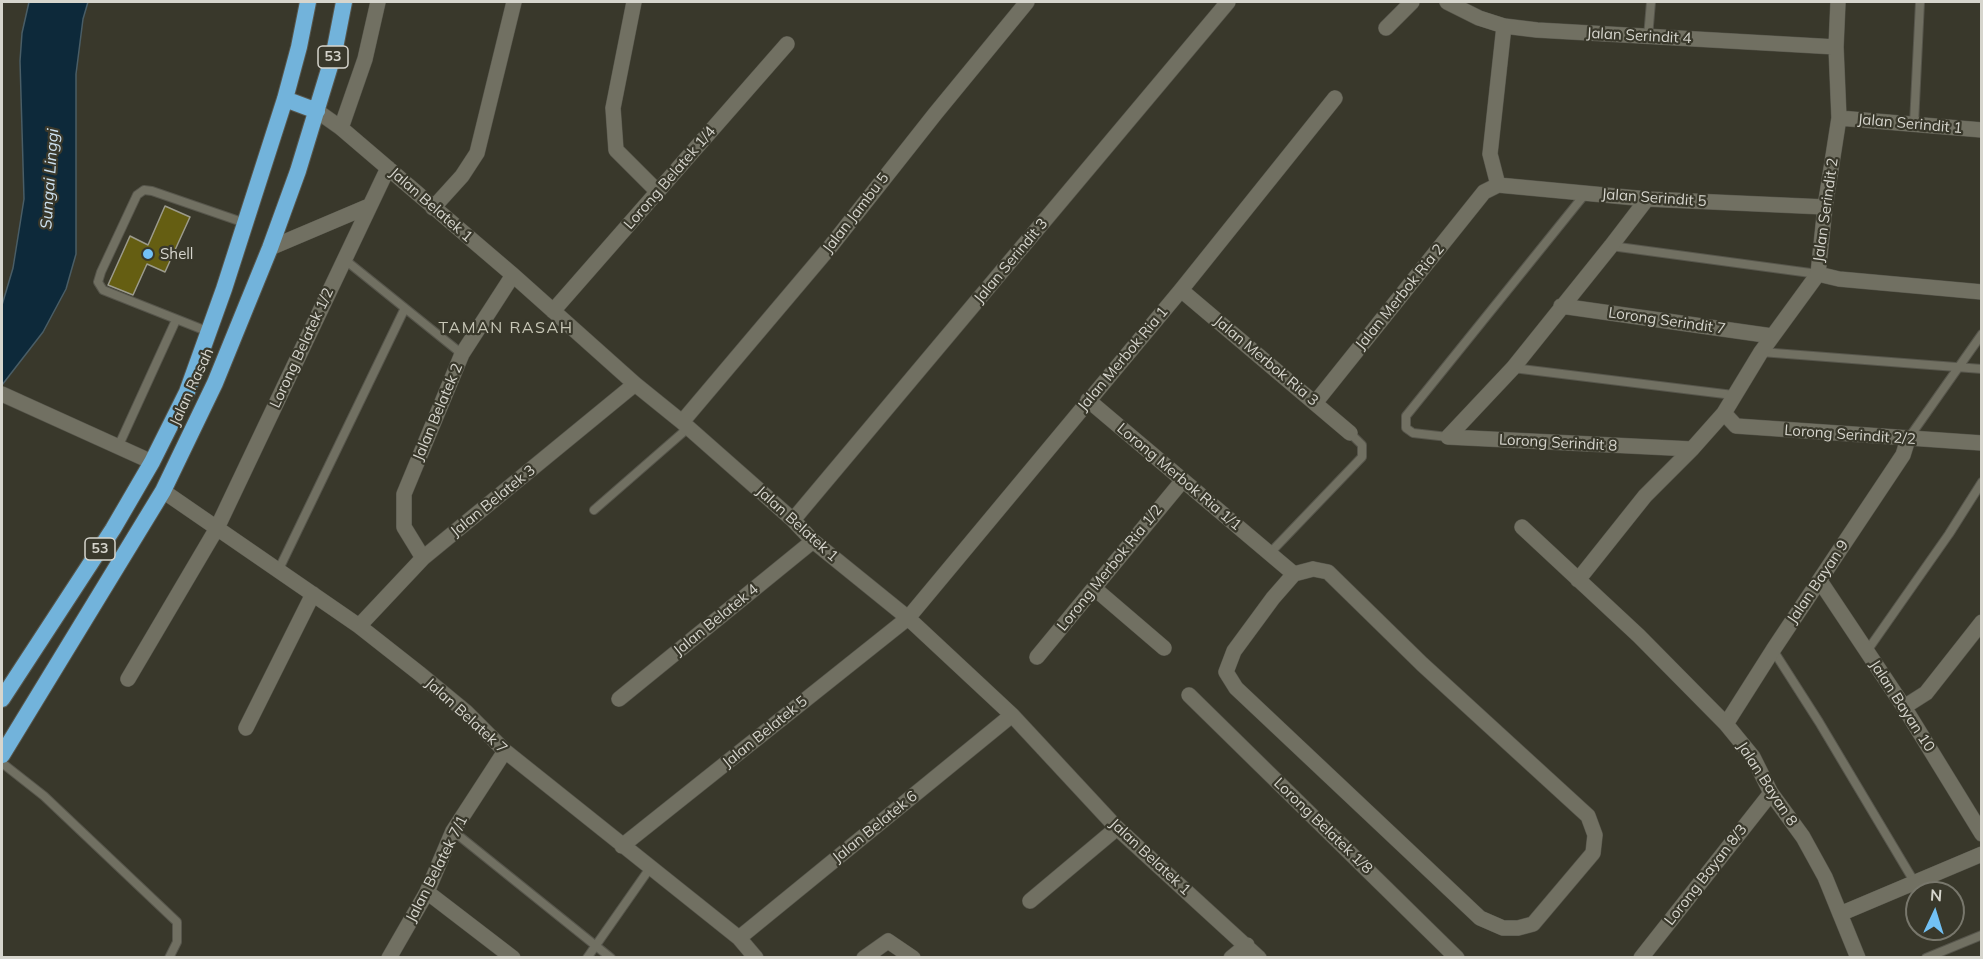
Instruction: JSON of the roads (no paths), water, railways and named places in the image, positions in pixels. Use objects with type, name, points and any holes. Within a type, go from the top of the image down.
[{"type":"highway","name":"Jalan Rasah","points":[[2,699],[113,529],[152,462],[187,392],[209,333],[285,99],[308,2]]},
{"type":"highway","name":"Jalan Rasah","points":[[2,755],[164,491],[215,383],[270,248],[317,111],[344,2]]},
{"type":"highway","points":[[285,99],[317,111]]},
{"type":"street","points":[[341,128],[365,59],[378,2]]},
{"type":"street","points":[[433,208],[462,176],[477,153],[513,2]]},
{"type":"street","points":[[634,2],[613,108],[616,150],[658,192]]},
{"type":"street","name":"Jalan Jambu 5","points":[[685,425],[934,114],[1027,2]]},
{"type":"street","name":"Jalan Serindit 3","points":[[793,520],[1228,2]]},
{"type":"street","points":[[1386,28],[1412,2]]},
{"type":"street","name":"Jalan Serindit 4","points":[[1447,2],[1479,18],[1504,26],[1537,30],[1836,47]]},
{"type":"street","name":"Jalan Serindit 2","points":[[1692,449],[1724,413],[1761,352],[1818,274],[1825,207],[1839,118],[1836,47],[1838,2]]},
{"type":"street","points":[[1491,188],[1490,154],[1504,26]]},
{"type":"street","name":"Lorong Belatek 1/4","points":[[553,311],[787,44]]},
{"type":"street","name":"Jalan Merbok Ria 1","points":[[908,618],[1181,290],[1335,98]]},
{"type":"street","name":"Jalan Belatek 1","points":[[317,111],[341,128],[513,275],[793,520],[813,541],[908,618],[1012,715],[1117,828],[1259,957]]},
{"type":"street","name":"Jalan Serindit 1","points":[[1839,118],[1982,130]]},
{"type":"street","name":"Lorong Belatek 1/2","points":[[128,679],[217,528],[388,168]]},
{"type":"street","name":"Jalan Serindit 5","points":[[1491,188],[1647,199],[1825,207]]},
{"type":"street","name":"Jalan Merbok Ria 2","points":[[1316,403],[1491,188]]},
{"type":"street","points":[[1448,437],[1513,368],[1647,199]]},
{"type":"street","points":[[270,248],[369,206]]},
{"type":"street","points":[[1818,274],[1839,279],[1982,292]]},
{"type":"street","name":"Jalan Belatek 2","points":[[423,558],[404,527],[404,494],[462,354],[513,275]]},
{"type":"street","name":"Jalan Merbok Ria 3","points":[[1181,290],[1350,434]]},
{"type":"street","name":"Lorong Serindit 7","points":[[1561,306],[1772,336]]},
{"type":"street","name":"Jalan Belatek 3","points":[[359,626],[423,558],[635,384]]},
{"type":"street","points":[[4,395],[152,462]]},
{"type":"street","name":"Lorong Merbok Ria 1/1","points":[[1088,400],[1294,574]]},
{"type":"street","name":"Lorong Serindit 2/2","points":[[1724,413],[1736,426],[1982,443]]},
{"type":"street","name":"Lorong Serindit 8","points":[[1448,437],[1692,449]]},
{"type":"street","name":"Jalan Bayan 9","points":[[1726,724],[1903,455],[1908,439]]},
{"type":"street","points":[[1578,580],[1645,496],[1692,449]]},
{"type":"street","name":"Lorong Merbok Ria 1/2","points":[[1037,657],[1183,480]]},
{"type":"street","name":"Jalan Belatek 7","points":[[164,491],[359,626],[466,712],[505,751],[739,938],[756,957]]},
{"type":"street","name":"Jalan Bayan 8","points":[[1522,527],[1638,636],[1726,724],[1753,757],[1771,793],[1803,837],[1825,877],[1858,957]]},
{"type":"street","name":"Jalan Belatek 4","points":[[619,699],[813,541]]},
{"type":"street","points":[[1313,569],[1328,572],[1422,664],[1588,816],[1595,835],[1593,853],[1533,924],[1518,928],[1503,928],[1480,918],[1236,688],[1226,672],[1234,651],[1273,598],[1294,574],[1313,569]]},
{"type":"street","name":"Jalan Bayan 10","points":[[1820,581],[1904,708],[1982,834]]},
{"type":"street","points":[[1094,588],[1164,648]]},
{"type":"street","points":[[246,728],[313,594]]},
{"type":"street","name":"Jalan Belatek 5","points":[[622,846],[908,618]]},
{"type":"street","points":[[1904,708],[1926,693],[1982,622]]},
{"type":"street","name":"Lorong Belatek 1/8","points":[[1189,695],[1457,957]]},
{"type":"street","name":"Jalan Belatek 6","points":[[739,938],[1012,715]]},
{"type":"street","name":"Jalan Belatek 7/1","points":[[389,957],[427,892],[453,831],[505,751]]},
{"type":"street","name":"Lorong Bayan 8/3","points":[[1641,957],[1771,793]]},
{"type":"street","points":[[1030,901],[1117,828]]},
{"type":"street","points":[[1920,881],[1982,854]]},
{"type":"street","points":[[1840,914],[1905,887]]},
{"type":"street","points":[[427,892],[513,957]]},
{"type":"street","points":[[864,957],[888,941],[914,957]]},
{"type":"street","points":[[1231,957],[1247,945]]},
{"type":"lane","points":[[1648,37],[1651,2]]},
{"type":"lane","points":[[1914,124],[1920,2]]},
{"type":"lane","points":[[209,333],[103,290],[98,282],[101,272],[137,195],[144,189],[245,223]]},
{"type":"lane","points":[[1448,437],[1413,433],[1406,428],[1406,416],[1586,193]]},
{"type":"lane","points":[[1611,246],[1818,274]]},
{"type":"lane","points":[[344,259],[462,354]]},
{"type":"lane","points":[[278,571],[405,308]]},
{"type":"lane","points":[[118,447],[176,320]]},
{"type":"lane","points":[[1908,439],[1982,334]]},
{"type":"lane","points":[[1761,352],[1982,369]]},
{"type":"lane","points":[[1513,368],[1733,395]]},
{"type":"lane","points":[[594,510],[685,425]]},
{"type":"lane","points":[[1269,554],[1362,457],[1362,445],[1350,434]]},
{"type":"lane","points":[[1867,651],[1949,534],[1982,482]]},
{"type":"lane","points":[[1773,650],[1819,722],[1914,881]]},
{"type":"lane","points":[[2,763],[44,796],[177,922],[177,942],[169,957]]},
{"type":"lane","points":[[453,831],[611,957]]},
{"type":"lane","points":[[587,957],[651,868]]},
{"type":"lane","points":[[1926,957],[1982,935]]},
{"type":"water","name":"Sungai Linggi","points":[[29,2],[88,2],[83,19],[76,74],[76,254],[66,289],[43,332],[2,385],[2,305],[13,268],[24,199],[20,61],[22,33]]},
{"type":"place","name":"Shell","points":[[148,254]]},
{"type":"district","name":"TAMAN RASAH","points":[[506,328]]}]
